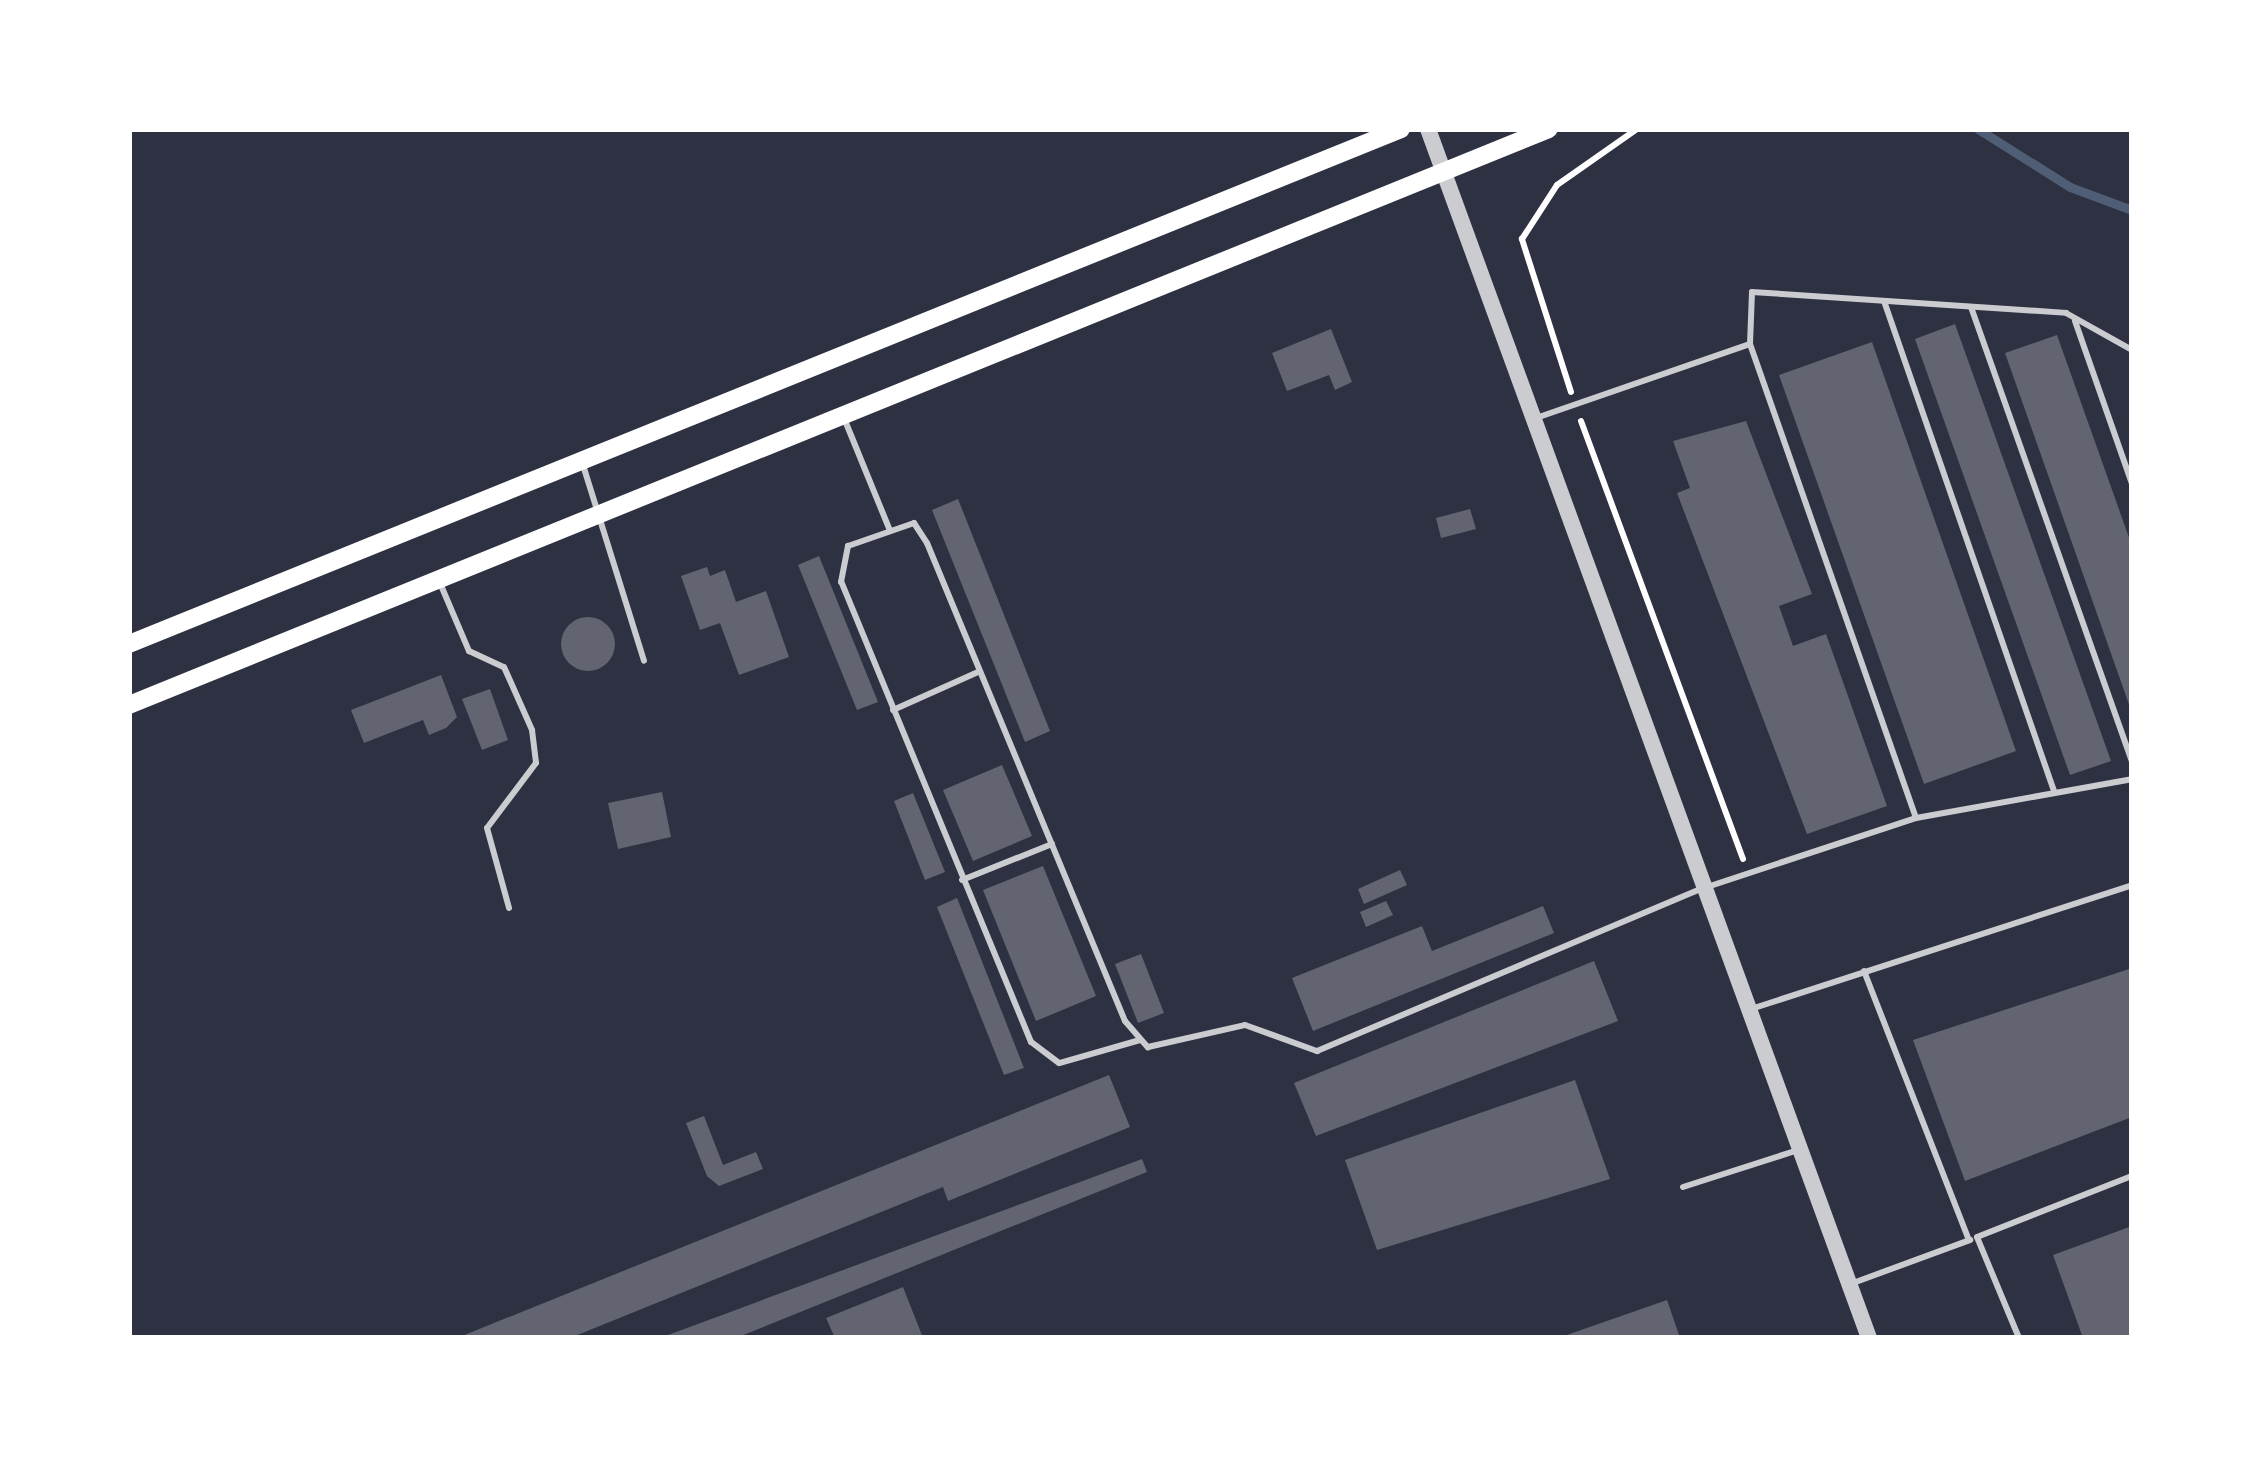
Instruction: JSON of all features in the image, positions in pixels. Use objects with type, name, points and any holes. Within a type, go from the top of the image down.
[{"type":"main road","points":[[129,644],[1400,129]]},
{"type":"main road","points":[[129,705],[1549,129]]},
{"type":"street","points":[[1428,129],[1742,1012],[1801,1149],[1869,1338]]},
{"type":"lane","points":[[1916,818],[1750,344],[1752,292],[2074,317],[2132,350]]},
{"type":"lane","points":[[1884,301],[2054,790]]},
{"type":"lane","points":[[1971,307],[2132,761]]},
{"type":"lane","points":[[2074,317],[2132,484]]},
{"type":"lane","points":[[1532,419],[1750,344]]},
{"type":"lane","points":[[843,416],[890,531]]},
{"type":"lane","points":[[582,462],[644,661]]},
{"type":"lane","points":[[1140,1040],[1052,844],[927,543],[914,523],[848,546],[841,582],[962,880],[1030,1042],[1059,1063],[1140,1040],[1190,1045],[1245,1025],[1317,1051],[1701,889],[1916,818],[2132,779]]},
{"type":"lane","points":[[439,579],[469,651],[504,667],[532,730],[536,763],[487,828],[509,908]]},
{"type":"lane","points":[[893,710],[980,670]]},
{"type":"lane","points":[[962,880],[1052,844]]},
{"type":"lane","points":[[1742,1012],[2132,885]]},
{"type":"lane","points":[[1864,971],[1973,1239],[2019,1338]]},
{"type":"lane","points":[[1683,1187],[1801,1149]]},
{"type":"lane","points":[[1850,1284],[2132,1176]]},
{"type":"path","points":[[1637,129],[1557,185],[1522,239],[1575,404],[1750,873]]},
{"type":"building","points":[[1955,324],[2111,761],[2070,775],[1915,339]]},
{"type":"building","points":[[1331,329],[1352,382],[1335,390],[1329,375],[1287,391],[1272,353]]},
{"type":"building","points":[[2057,335],[2132,546],[2132,713],[2005,353]]},
{"type":"building","points":[[1872,342],[2016,751],[1924,784],[1779,375]]},
{"type":"building","points":[[1746,421],[1812,594],[1779,606],[1793,646],[1826,634],[1887,806],[1807,834],[1677,493],[1690,488],[1673,441]]},
{"type":"building","points":[[958,499],[1050,731],[1025,742],[932,510]]},
{"type":"building","points":[[1470,509],[1476,529],[1441,538],[1436,518]]},
{"type":"building","points":[[819,556],[878,702],[857,710],[798,565]]},
{"type":"building","points":[[707,567],[710,576],[725,570],[736,602],[766,591],[789,657],[739,675],[720,623],[700,630],[681,576]]},
{"type":"building","points":[[588,617],[607,625],[615,644],[607,663],[588,671],[569,663],[561,644],[569,625]]},
{"type":"building","points":[[441,675],[457,717],[446,728],[429,735],[423,720],[364,743],[351,710]]},
{"type":"building","points":[[490,689],[508,740],[482,750],[462,699]]},
{"type":"building","points":[[1002,765],[1032,836],[973,861],[943,790]]},
{"type":"building","points":[[662,792],[671,837],[618,849],[608,803]]},
{"type":"building","points":[[913,793],[945,872],[925,880],[894,801]]},
{"type":"building","points":[[1043,866],[1096,996],[1036,1021],[983,890]]},
{"type":"building","points":[[1400,870],[1407,885],[1364,904],[1358,889]]},
{"type":"building","points":[[957,898],[1024,1068],[1004,1075],[937,907]]},
{"type":"building","points":[[1386,901],[1393,915],[1366,927],[1360,912]]},
{"type":"building","points":[[1543,906],[1554,933],[1313,1031],[1292,978],[1422,926],[1432,951]]},
{"type":"building","points":[[1141,954],[1164,1013],[1138,1023],[1115,964]]},
{"type":"building","points":[[1594,961],[1618,1021],[1316,1136],[1294,1083]]},
{"type":"building","points":[[2132,968],[2132,1117],[1965,1181],[1913,1040]]},
{"type":"building","points":[[1109,1075],[1130,1127],[948,1201],[943,1187],[570,1338],[457,1338]]},
{"type":"building","points":[[1575,1080],[1610,1179],[1377,1250],[1345,1160]]},
{"type":"building","points":[[704,1116],[723,1165],[756,1152],[763,1169],[719,1186],[707,1176],[686,1123]]},
{"type":"building","points":[[1142,1159],[1147,1172],[736,1338],[660,1338]]},
{"type":"building","points":[[2132,1226],[2132,1338],[2083,1338],[2053,1255]]},
{"type":"building","points":[[903,1287],[923,1338],[835,1338],[826,1318]]},
{"type":"building","points":[[1667,1300],[1680,1338],[1561,1338],[1561,1337]]},
{"type":"waterway","points":[[1978,129],[2070,187],[2132,210]]}]
